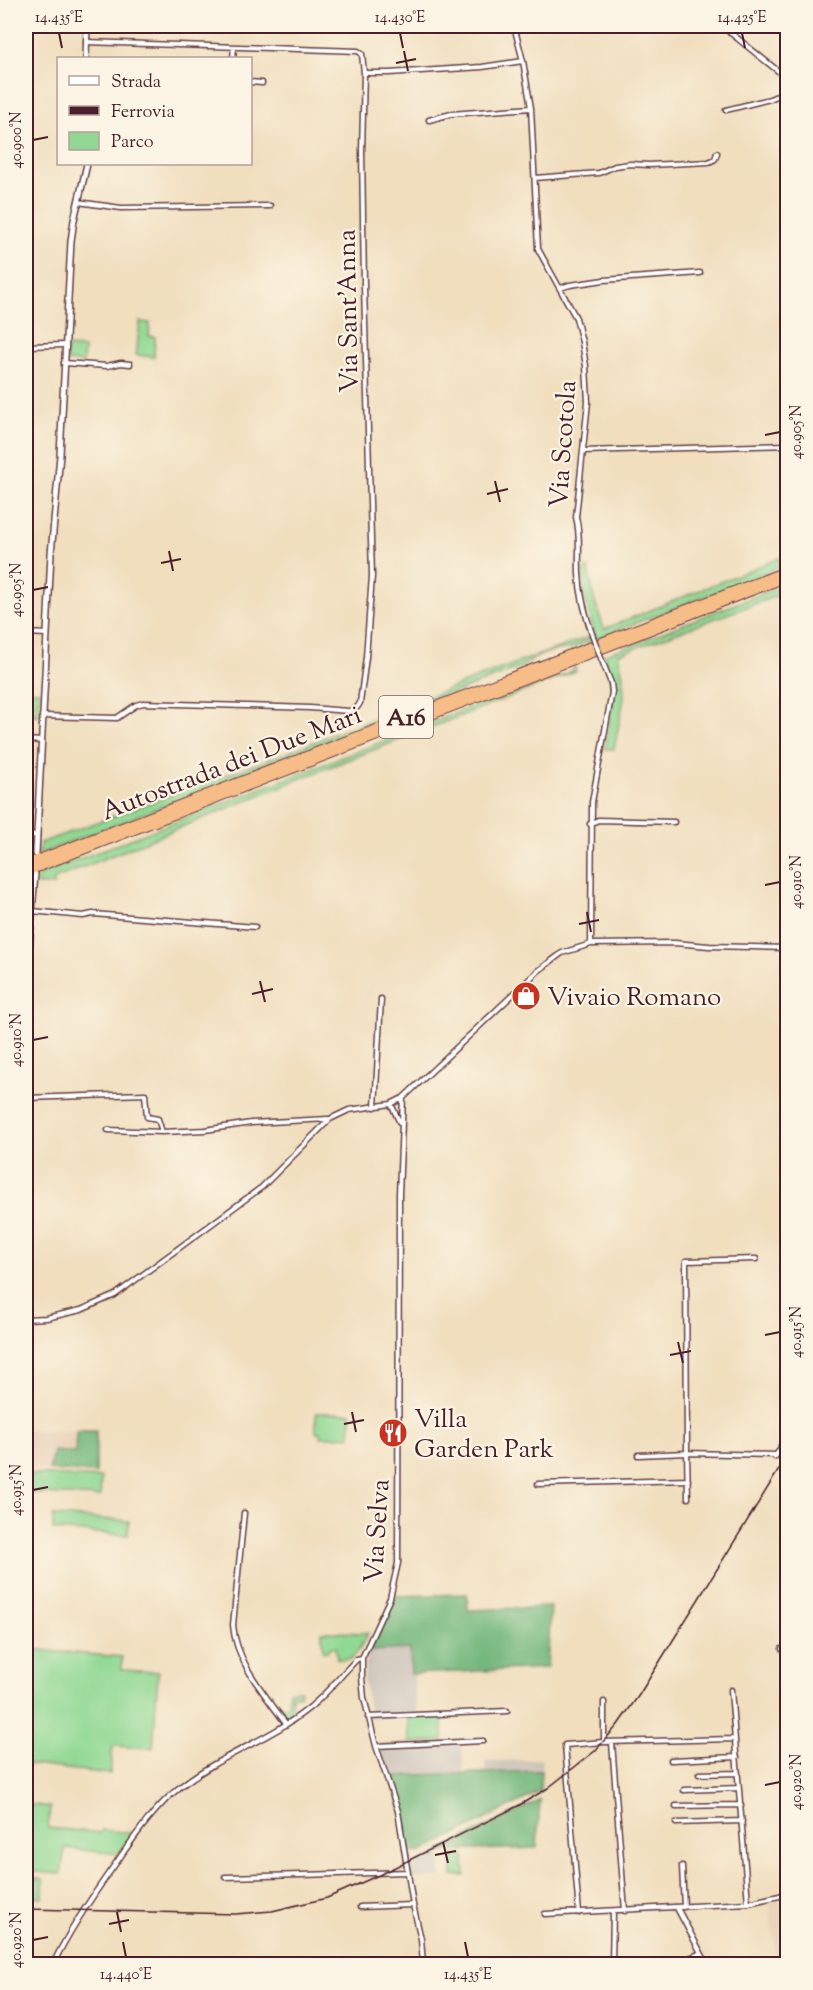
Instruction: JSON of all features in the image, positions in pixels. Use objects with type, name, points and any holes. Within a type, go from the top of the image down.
[{"type":"highway","name":"Autostrada dei Due Mari","points":[[26,864],[788,570]]},
{"type":"highway","name":"Autostrada dei Due Mari","points":[[26,872],[788,577]]},
{"type":"street","points":[[86,57],[87,26]]},
{"type":"street","name":"Via Scotola","points":[[514,26],[531,108],[538,249],[576,318],[588,385],[584,451],[576,517],[579,535],[579,575],[584,611],[611,683],[612,692],[590,824],[591,944]]},
{"type":"street","points":[[722,26],[787,79]]},
{"type":"street","points":[[86,42],[358,51],[362,54],[364,73],[482,67],[523,61]]},
{"type":"street","points":[[233,57],[234,47]]},
{"type":"street","name":"Via Sant'Anna","points":[[42,716],[117,718],[143,703],[348,711],[358,707],[366,657],[372,576],[362,150],[364,73]]},
{"type":"street","points":[[252,82],[262,82]]},
{"type":"street","points":[[726,110],[770,99],[788,91]]},
{"type":"street","points":[[429,120],[447,114],[531,108]]},
{"type":"street","points":[[535,178],[599,173],[615,166],[630,164],[709,162],[715,159],[717,153]]},
{"type":"street","points":[[36,854],[51,554],[60,455],[71,241],[87,165]]},
{"type":"street","points":[[78,202],[121,208],[270,206]]},
{"type":"street","points":[[560,288],[603,280],[700,273]]},
{"type":"street","points":[[26,346],[65,345]]},
{"type":"street","points":[[64,363],[107,366],[130,364]]},
{"type":"street","points":[[584,451],[788,446]]},
{"type":"street","points":[[26,633],[47,634]]},
{"type":"street","points":[[26,740],[42,741]]},
{"type":"street","points":[[590,824],[596,820],[674,822]]},
{"type":"street","points":[[26,833],[37,836]]},
{"type":"street","points":[[26,986],[34,874]]},
{"type":"street","points":[[31,910],[83,916],[93,914],[255,927]]},
{"type":"street","points":[[26,1319],[46,1318],[81,1310],[115,1295],[262,1187],[330,1119],[350,1110],[391,1104],[403,1098],[550,961],[571,949],[591,944],[675,943],[788,948]]},
{"type":"street","points":[[375,1107],[381,999]]},
{"type":"street","points":[[26,1098],[145,1094],[147,1117],[158,1119],[162,1132]]},
{"type":"street","name":"Via Selva","points":[[403,1098],[400,1123],[399,1563],[387,1606],[362,1658],[362,1678],[375,1746],[398,1811],[413,1905],[421,1939],[423,1965]]},
{"type":"street","name":"Via Selva","points":[[391,1104],[400,1123]]},
{"type":"street","points":[[108,1130],[162,1132],[215,1129],[251,1123],[330,1119]]},
{"type":"street","points":[[688,1498],[686,1261],[756,1259]]},
{"type":"street","points":[[638,1455],[687,1453],[775,1456],[788,1436]]},
{"type":"street","points":[[781,1446],[788,1449]]},
{"type":"street","points":[[538,1484],[688,1480]]},
{"type":"street","points":[[244,1513],[233,1625],[234,1638],[238,1651],[254,1678],[286,1724]]},
{"type":"street","points":[[53,1965],[79,1918],[142,1825],[178,1788],[194,1776],[286,1724],[309,1708],[357,1659],[362,1658]]},
{"type":"street","points":[[731,1690],[748,1904]]},
{"type":"street","points":[[604,1702],[604,1742]]},
{"type":"street","points":[[368,1717],[507,1711]]},
{"type":"street","points":[[579,1913],[566,1745],[735,1739]]},
{"type":"street","points":[[375,1746],[483,1741]]},
{"type":"street","points":[[612,1743],[625,1911]]},
{"type":"street","points":[[671,1760],[737,1757]]},
{"type":"street","points":[[699,1774],[738,1773]]},
{"type":"street","points":[[684,1790],[739,1788]]},
{"type":"street","points":[[676,1806],[741,1805]]},
{"type":"street","points":[[676,1823],[742,1821]]},
{"type":"street","points":[[682,1866],[684,1908]]},
{"type":"street","points":[[225,1877],[408,1872]]},
{"type":"street","points":[[544,1914],[748,1904],[788,1894]]},
{"type":"street","points":[[360,1907],[413,1905]]},
{"type":"street","points":[[677,1908],[707,1965]]},
{"type":"street","points":[[612,1965],[613,1911]]},
{"type":"street","points":[[676,1965],[701,1953]]},
{"type":"shaded area","points":[[26,1430],[76,1431],[75,1453],[53,1451],[49,1470],[26,1469]]},
{"type":"shaded area","points":[[410,1649],[416,1716],[370,1718],[364,1679],[367,1651]]},
{"type":"shaded area","points":[[462,1740],[463,1774],[388,1776],[377,1744]]},
{"type":"shaded area","points":[[542,1759],[541,1771],[485,1773],[485,1762]]},
{"type":"shaded area","points":[[440,1851],[441,1877],[410,1879],[408,1867]]},
{"type":"shaded area","points":[[787,1898],[787,1963],[777,1964],[769,1902]]},
{"type":"green space","points":[[140,322],[150,323],[149,336],[155,337],[154,357],[136,355]]},
{"type":"green space","points":[[67,347],[84,348],[83,363],[66,361]]},
{"type":"green space","points":[[787,555],[787,564],[569,649],[545,654],[523,666],[39,854],[40,843],[286,753],[516,663],[595,635],[584,594],[583,571],[588,568],[594,599],[604,629]]},
{"type":"green space","points":[[787,584],[787,592],[618,654],[623,676],[624,698],[614,749],[605,749],[614,690],[604,655]]},
{"type":"green space","points":[[575,667],[576,671],[299,779],[54,879],[54,885],[37,885],[38,875],[515,690],[516,692],[568,673]]},
{"type":"green space","points":[[26,690],[39,691],[38,715],[26,715]]},
{"type":"green space","points":[[316,1413],[351,1413],[350,1436],[321,1437],[321,1432],[316,1432]]},
{"type":"green space","points":[[76,1431],[96,1431],[96,1473],[49,1470],[53,1451],[75,1453]]},
{"type":"green space","points":[[29,1474],[101,1478],[100,1497],[27,1493]]},
{"type":"green space","points":[[53,1516],[129,1521],[128,1535],[53,1530]]},
{"type":"green space","points":[[467,1594],[468,1610],[551,1607],[547,1668],[411,1674],[410,1649],[370,1651],[396,1596]]},
{"type":"green space","points":[[322,1632],[368,1633],[351,1659],[337,1659],[336,1647],[323,1651]]},
{"type":"green space","points":[[26,1649],[122,1657],[122,1670],[158,1672],[153,1748],[113,1746],[110,1774],[26,1764]]},
{"type":"green space","points":[[301,1690],[300,1695],[292,1695],[292,1710],[289,1711],[293,1716],[286,1720],[276,1706],[288,1706],[289,1691]]},
{"type":"green space","points":[[443,1715],[443,1741],[409,1742],[408,1717]]},
{"type":"green space","points":[[541,1771],[540,1791],[421,1852],[408,1852],[403,1814],[391,1776]]},
{"type":"green space","points":[[540,1800],[537,1848],[439,1851]]},
{"type":"green space","points":[[26,1804],[50,1807],[48,1828],[101,1833],[102,1830],[133,1833],[118,1854],[65,1848],[61,1874],[26,1871]]},
{"type":"green space","points":[[453,1855],[464,1855],[465,1876],[453,1876]]},
{"type":"green space","points":[[26,1877],[43,1879],[43,1898],[26,1896]]},
{"type":"railway","points":[[26,1909],[236,1914],[272,1911],[327,1898],[379,1875],[518,1806],[548,1788],[595,1751],[617,1726],[639,1695],[788,1455]]},
{"type":"place","name":"Vivaio Romano","points":[[526,996]]},
{"type":"place","name":"Villa Garden Park","points":[[393,1433]]}]
